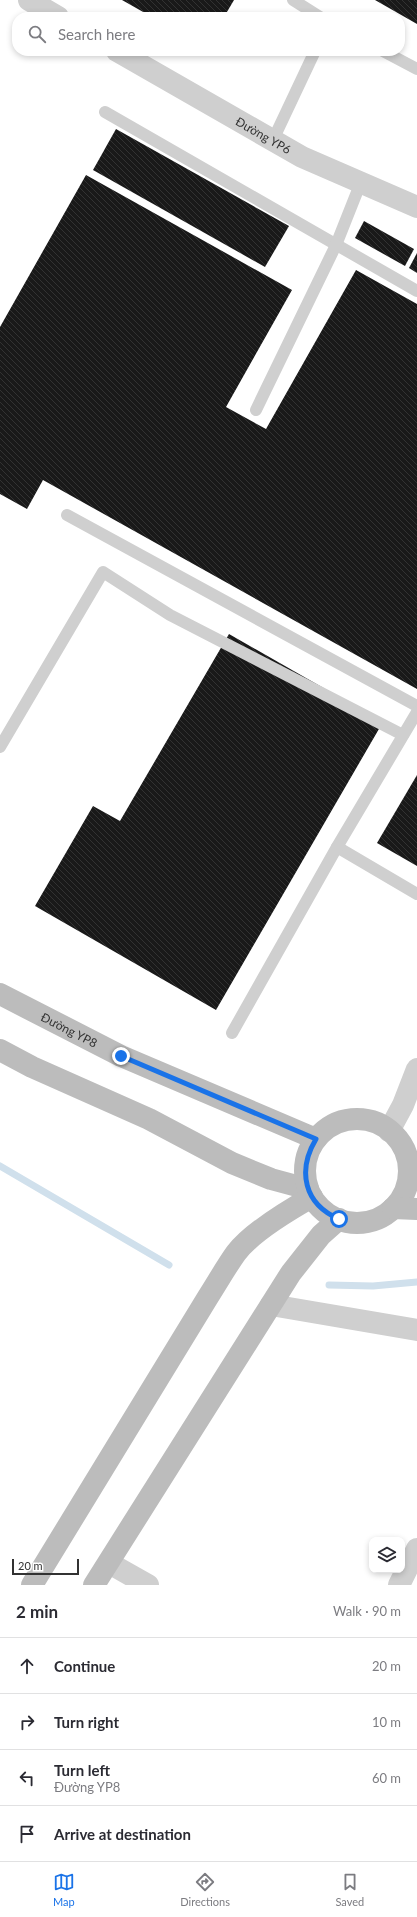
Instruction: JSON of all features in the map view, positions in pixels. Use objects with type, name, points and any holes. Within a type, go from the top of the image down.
[{"type":"main road","name":"Đường YP8","points":[[0,994],[121,1056],[316,1139]]},
{"type":"main road","points":[[0,1050],[32,1067],[149,1119],[232,1163],[310,1193]]},
{"type":"main road","points":[[349,1120],[367,1120],[383,1126],[403,1142],[409,1168],[407,1185],[400,1200],[381,1217],[365,1222],[346,1222],[320,1208],[310,1193],[305,1171],[306,1160],[316,1139],[323,1131],[333,1125],[349,1120]]},
{"type":"main road","points":[[32,1585],[236,1253],[262,1230],[294,1208],[310,1193]]},
{"type":"main road","points":[[392,1208],[417,1209]]},
{"type":"main road","points":[[94,1585],[271,1304],[301,1259],[321,1236],[339,1219]]},
{"type":"street","points":[[28,0],[49,12]]},
{"type":"street","name":"Đường YP6","points":[[126,56],[302,157],[417,207]]},
{"type":"street","points":[[403,1142],[403,1105],[417,1069]]},
{"type":"street","points":[[271,1304],[417,1330]]},
{"type":"street","points":[[399,1585],[417,1549]]},
{"type":"street","points":[[108,1563],[148,1585]]},
{"type":"lane","points":[[292,0],[312,12]]},
{"type":"lane","points":[[273,140],[313,56]]},
{"type":"lane","points":[[392,56],[417,69]]},
{"type":"lane","points":[[105,112],[417,291]]},
{"type":"lane","points":[[256,410],[336,245],[361,182]]},
{"type":"lane","points":[[66,515],[417,706]]},
{"type":"lane","points":[[0,747],[102,572],[170,615],[403,735]]},
{"type":"lane","points":[[232,1032],[337,847],[417,712]]},
{"type":"lane","points":[[337,847],[417,894]]},
{"type":"building","points":[[122,0],[234,0],[227,12],[143,12]]},
{"type":"building","points":[[375,0],[417,0],[417,24],[405,17],[405,12],[396,12]]},
{"type":"building","points":[[116,129],[289,226],[265,267],[93,170]]},
{"type":"building","points":[[86,175],[292,290],[226,407],[266,429],[356,270],[417,304],[417,689],[43,480],[27,509],[0,494],[0,327]]},
{"type":"building","points":[[364,221],[414,249],[405,266],[355,238]]},
{"type":"building","points":[[417,253],[417,273],[409,268]]},
{"type":"building","points":[[229,634],[383,722],[216,1010],[35,906],[93,806],[120,821]]},
{"type":"building","points":[[417,775],[417,866],[377,843]]},
{"type":"waterway","points":[[0,1166],[169,1265]]},
{"type":"waterway","points":[[329,1285],[373,1286],[417,1282]]},
{"type":"route","points":[[121,1056],[208,1095],[316,1139],[306,1160],[306,1183],[314,1201],[320,1208],[339,1219]]}]
